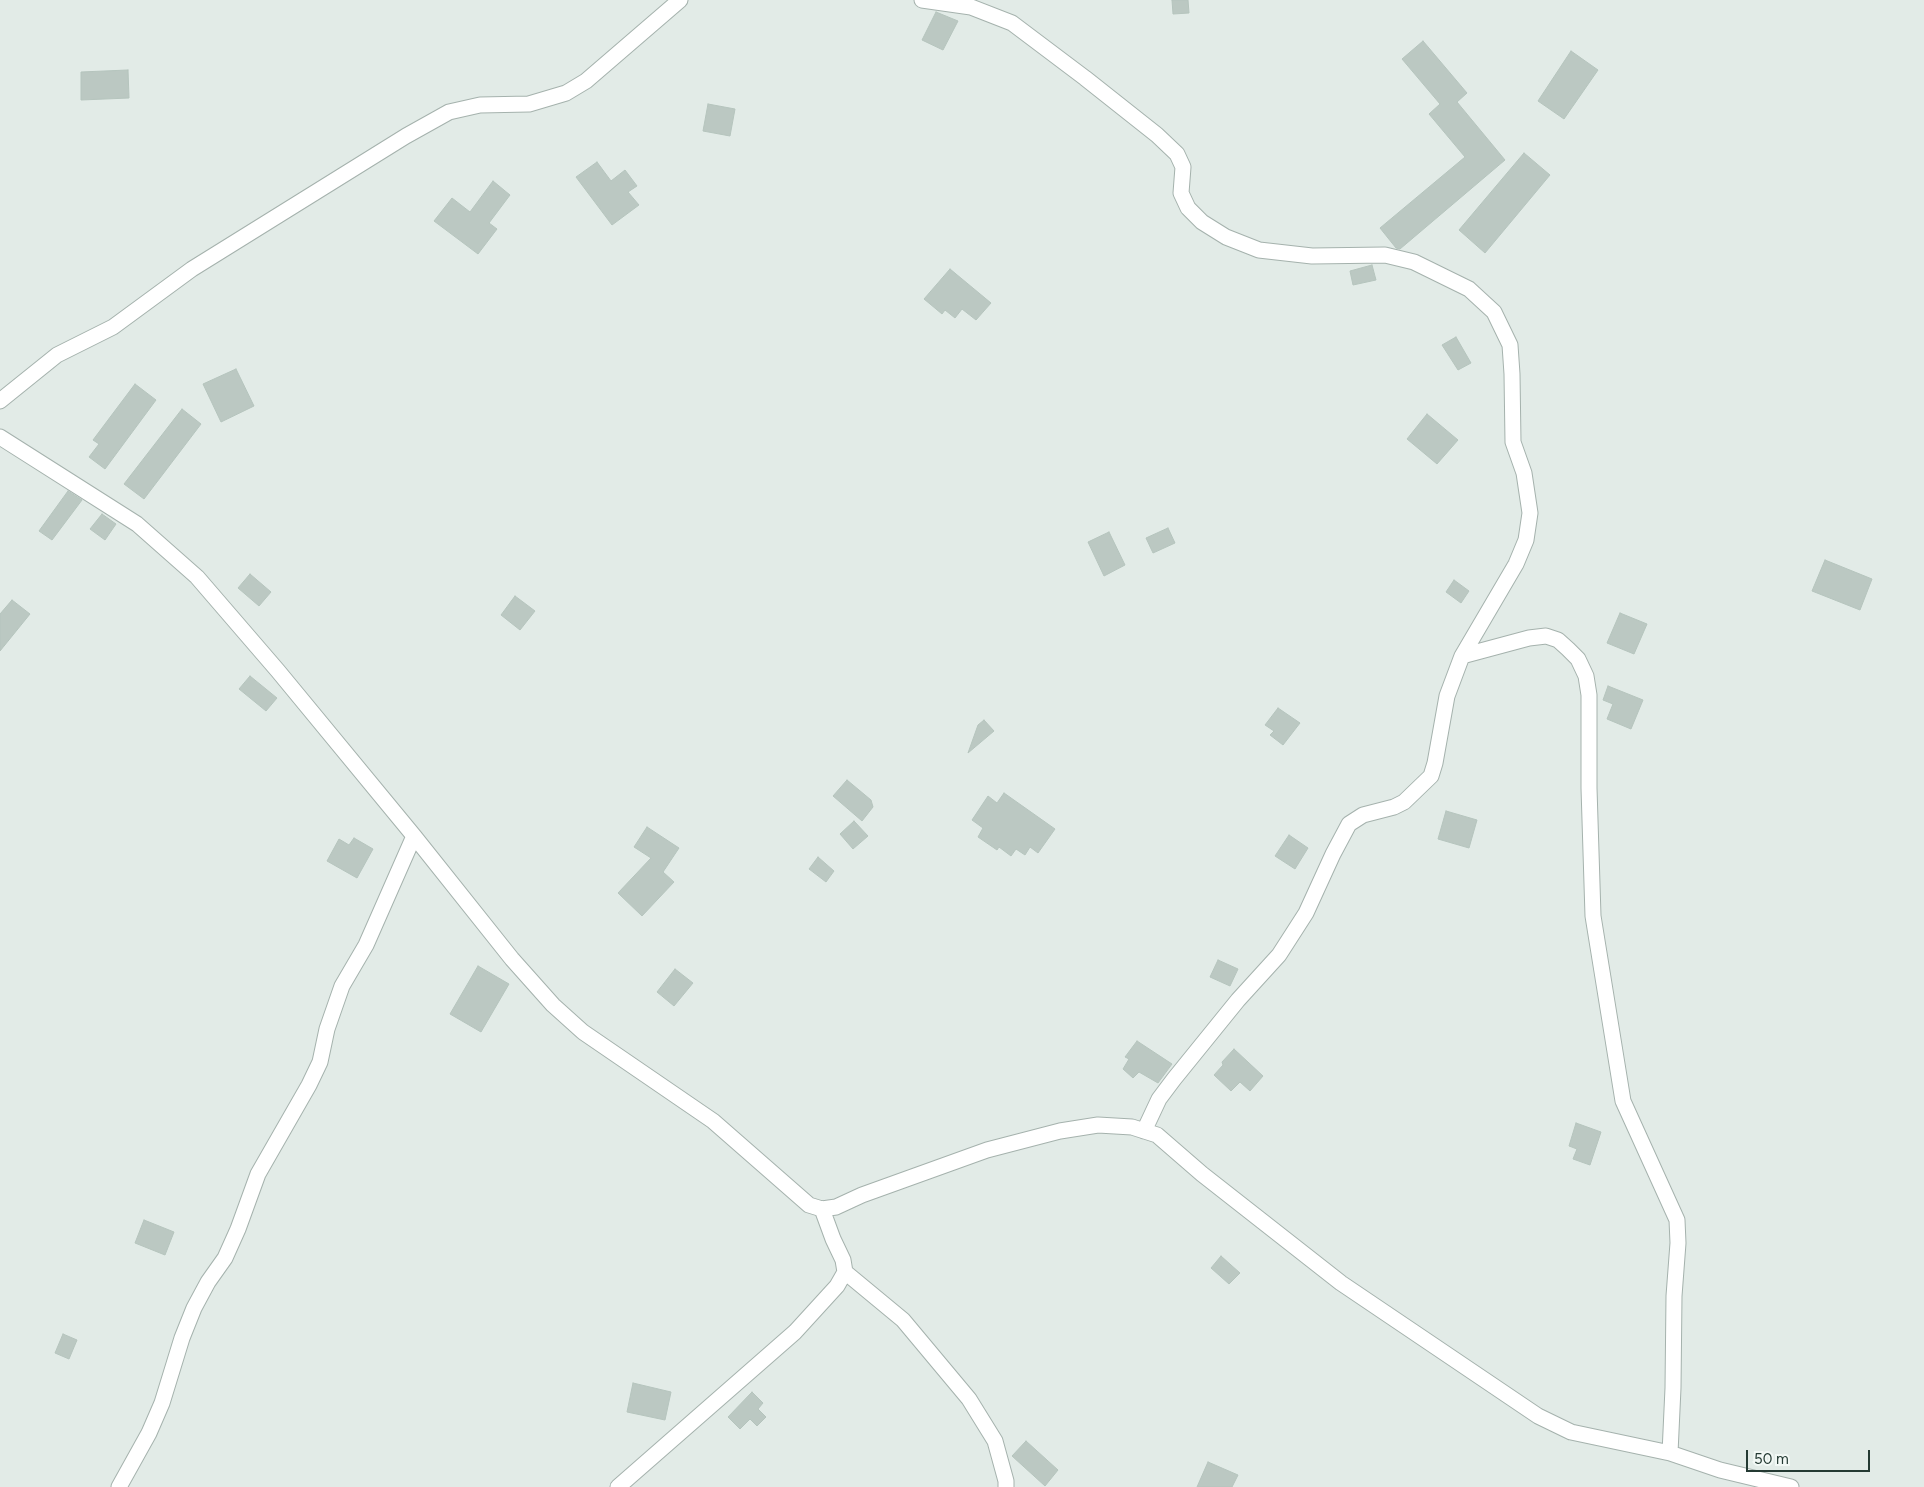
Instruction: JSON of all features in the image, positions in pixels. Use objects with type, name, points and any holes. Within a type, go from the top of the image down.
[{"type":"street","points":[[0,401],[57,355],[113,327],[192,269],[406,136],[449,112],[480,105],[529,104],[566,93],[586,81],[680,0]]},
{"type":"street","points":[[922,0],[970,7],[1012,23],[1085,78],[1178,154],[1184,167],[1182,193],[1188,208],[1202,222],[1226,237],[1259,250],[1312,256],[1385,255],[1414,262],[1469,289],[1494,312],[1510,345],[1513,442],[1524,473],[1530,513],[1526,540],[1516,564],[1462,656],[1448,696],[1431,776],[1404,802],[1394,808],[1363,815],[1349,824],[1306,913],[1279,955],[1238,1000],[1174,1079],[1159,1099],[1144,1131]]},
{"type":"street","points":[[0,437],[137,524],[197,577],[414,836],[512,959],[553,1005],[583,1032],[713,1121],[809,1205],[822,1209],[836,1207],[862,1195],[987,1150],[1060,1131],[1098,1125],[1132,1127],[1156,1135],[1202,1174],[1341,1282],[1538,1416],[1570,1432],[1670,1453],[1720,1470],[1791,1487]]},
{"type":"street","points":[[1462,656],[1529,638],[1546,636],[1558,640],[1568,649],[1578,659],[1586,676],[1589,696],[1589,788],[1593,916],[1623,1101],[1677,1220],[1678,1243],[1674,1296],[1670,1453]]},
{"type":"street","points":[[119,1487],[149,1433],[162,1403],[182,1338],[194,1308],[208,1282],[225,1258],[258,1174],[309,1085],[320,1062],[327,1029],[342,986],[366,945],[414,836]]},
{"type":"street","points":[[618,1487],[795,1332],[837,1286],[845,1272],[844,1260],[833,1239],[822,1209]]},
{"type":"street","points":[[845,1272],[903,1320],[970,1399],[995,1441],[1006,1487]]},
{"type":"building","points":[[1172,0],[1188,0],[1189,13],[1173,14]]},
{"type":"building","points":[[936,12],[958,21],[943,50],[922,40]]},
{"type":"building","points":[[1423,41],[1467,93],[1457,102],[1505,160],[1400,249],[1396,248],[1380,228],[1465,157],[1429,114],[1440,104],[1402,59]]},
{"type":"building","points":[[1571,51],[1598,70],[1564,119],[1538,101]]},
{"type":"building","points":[[128,70],[129,98],[81,100],[81,72]]},
{"type":"building","points":[[708,104],[735,109],[730,136],[703,131]]},
{"type":"building","points":[[1524,153],[1550,175],[1485,253],[1459,230]]},
{"type":"building","points":[[597,162],[611,181],[625,170],[637,186],[628,192],[639,205],[612,225],[576,177]]},
{"type":"building","points":[[493,181],[510,195],[489,223],[497,229],[478,254],[434,221],[452,198],[470,212]]},
{"type":"building","points":[[1372,265],[1376,280],[1353,285],[1350,271]]},
{"type":"building","points":[[950,269],[991,303],[976,320],[962,309],[955,318],[945,310],[942,314],[924,299]]},
{"type":"building","points":[[1456,337],[1471,363],[1458,370],[1442,345]]},
{"type":"building","points":[[236,369],[254,406],[221,422],[203,384]]},
{"type":"building","points":[[135,384],[156,400],[105,469],[89,457],[99,444],[93,440]]},
{"type":"building","points":[[182,409],[201,424],[144,499],[124,484]]},
{"type":"building","points":[[1427,414],[1458,440],[1437,464],[1407,439]]},
{"type":"building","points":[[68,491],[82,500],[52,540],[39,531]]},
{"type":"building","points":[[102,514],[116,524],[105,540],[90,529]]},
{"type":"building","points":[[1168,528],[1175,543],[1153,553],[1146,538]]},
{"type":"building","points":[[1109,532],[1125,565],[1104,576],[1088,542]]},
{"type":"building","points":[[1825,560],[1872,579],[1860,610],[1812,591]]},
{"type":"building","points":[[250,574],[271,592],[259,606],[238,588]]},
{"type":"building","points":[[1454,580],[1469,591],[1461,603],[1446,592]]},
{"type":"building","points":[[515,596],[535,611],[520,630],[501,615]]},
{"type":"building","points":[[12,600],[30,614],[0,651],[0,614]]},
{"type":"building","points":[[1620,613],[1647,624],[1634,654],[1607,643]]},
{"type":"building","points":[[250,676],[277,698],[266,711],[239,689]]},
{"type":"building","points":[[1608,686],[1643,700],[1631,729],[1607,719],[1613,704],[1603,700]]},
{"type":"building","points":[[1278,708],[1300,723],[1283,745],[1270,735],[1274,731],[1265,725]]},
{"type":"building","points":[[984,720],[994,731],[968,753],[978,725]]},
{"type":"building","points":[[847,780],[871,800],[873,807],[862,821],[833,796]]},
{"type":"building","points":[[1004,793],[1055,829],[1038,853],[1030,847],[1025,855],[1016,849],[1011,856],[999,847],[997,850],[978,837],[983,828],[972,820],[988,796],[997,803]]},
{"type":"building","points":[[1446,811],[1477,820],[1469,848],[1438,839]]},
{"type":"building","points":[[854,821],[868,836],[853,849],[840,834]]},
{"type":"building","points":[[647,827],[679,848],[663,872],[674,882],[642,916],[618,893],[651,858],[634,847]]},
{"type":"building","points":[[1289,835],[1308,848],[1295,869],[1275,856]]},
{"type":"building","points":[[354,838],[373,849],[357,878],[327,861],[339,839],[349,845]]},
{"type":"building","points":[[818,857],[834,871],[826,882],[809,869]]},
{"type":"building","points":[[1218,960],[1238,969],[1230,986],[1210,977]]},
{"type":"building","points":[[478,966],[509,984],[481,1032],[450,1014]]},
{"type":"building","points":[[675,969],[693,983],[674,1006],[657,992]]},
{"type":"building","points":[[1137,1041],[1172,1064],[1158,1083],[1139,1072],[1133,1078],[1123,1069],[1129,1059],[1125,1057]]},
{"type":"building","points":[[1234,1049],[1263,1076],[1250,1091],[1240,1082],[1231,1091],[1214,1075],[1223,1065],[1222,1062]]},
{"type":"building","points":[[1576,1123],[1601,1132],[1590,1165],[1573,1159],[1577,1149],[1569,1146]]},
{"type":"building","points":[[144,1220],[174,1232],[165,1255],[135,1243]]},
{"type":"building","points":[[1221,1256],[1240,1273],[1229,1284],[1211,1268]]},
{"type":"building","points":[[63,1334],[77,1340],[69,1359],[55,1353]]},
{"type":"building","points":[[633,1383],[671,1392],[665,1420],[627,1412]]},
{"type":"building","points":[[752,1392],[763,1403],[758,1409],[766,1417],[757,1426],[750,1419],[740,1429],[728,1417]]},
{"type":"building","points":[[1026,1441],[1058,1470],[1045,1486],[1012,1456]]},
{"type":"building","points":[[1208,1462],[1238,1475],[1232,1487],[1197,1487]]}]
